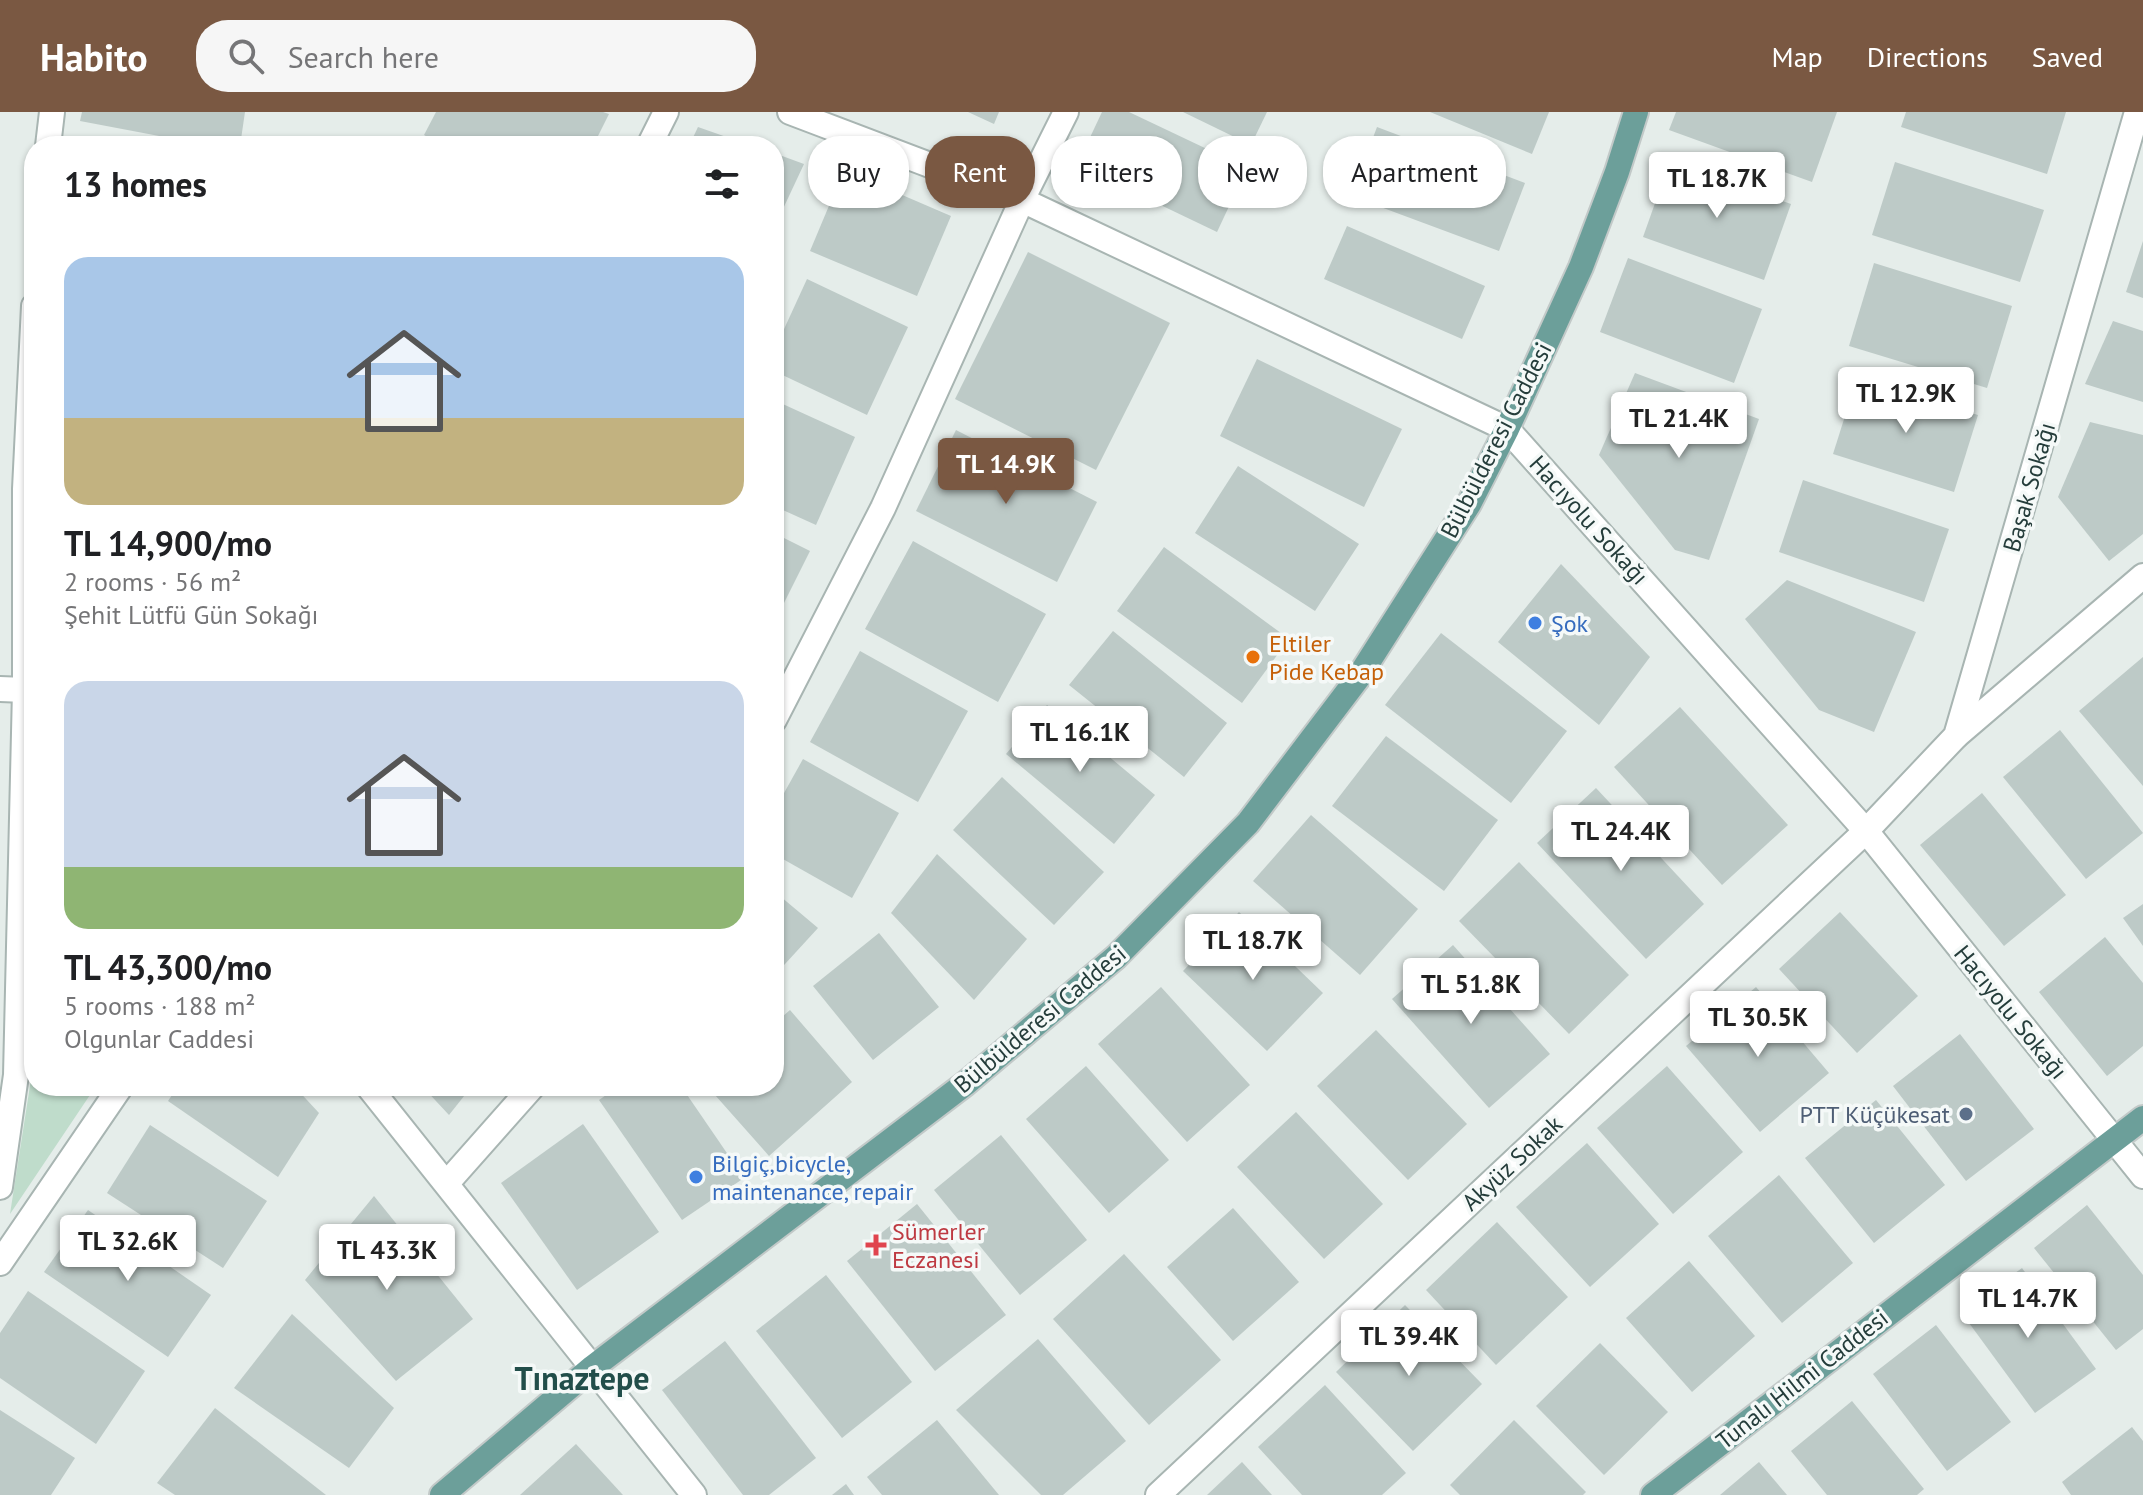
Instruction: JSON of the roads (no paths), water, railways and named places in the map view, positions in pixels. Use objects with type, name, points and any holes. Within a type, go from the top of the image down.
[{"type":"main road","name":"Bülbülderesi Caddesi","points":[[442,1495],[593,1367],[988,1065],[1116,957],[1248,823],[1358,678],[1469,504],[1581,267],[1636,112]]},
{"type":"main road","name":"Tunalı Hilmi Caddesi","points":[[1653,1495],[2143,1118]]},
{"type":"street","points":[[49,136],[52,112]]},
{"type":"street","points":[[654,136],[666,112]]},
{"type":"street","name":"Hacıyolu Sokağı","points":[[790,112],[925,163]]},
{"type":"street","points":[[1035,174],[1066,112]]},
{"type":"street","name":"Başak Sokağı","points":[[1866,831],[1956,736],[2137,112]]},
{"type":"street","name":"Hacıyolu Sokağı","points":[[1035,206],[1507,429],[1866,831],[2143,1176]]},
{"type":"street","points":[[784,701],[883,508],[1018,208]]},
{"type":"street","points":[[1956,736],[2143,576]]},
{"type":"street","points":[[0,689],[24,693]]},
{"type":"street","name":"Akyüz Sokak","points":[[1158,1495],[1866,831]]},
{"type":"street","points":[[0,1187],[16,1075],[24,857]]},
{"type":"street","points":[[0,1263],[114,1096]]},
{"type":"street","points":[[376,1096],[694,1495]]},
{"type":"street","points":[[447,1183],[524,1096]]},
{"type":"place","name":"Şok","points":[[1535,623]]},
{"type":"place","name":"Eltiler Pide Kebap","points":[[1253,657]]},
{"type":"place","name":"PTT Küçükesat","points":[[1966,1114]]},
{"type":"place","name":"Bilgiç,bicycle, maintenance, repair","points":[[696,1177]]},
{"type":"place","name":"Sümerler Eczanesi","points":[[876,1245]]},
{"type":"district","name":"Tınaztepe","points":[[582,1378]]}]
